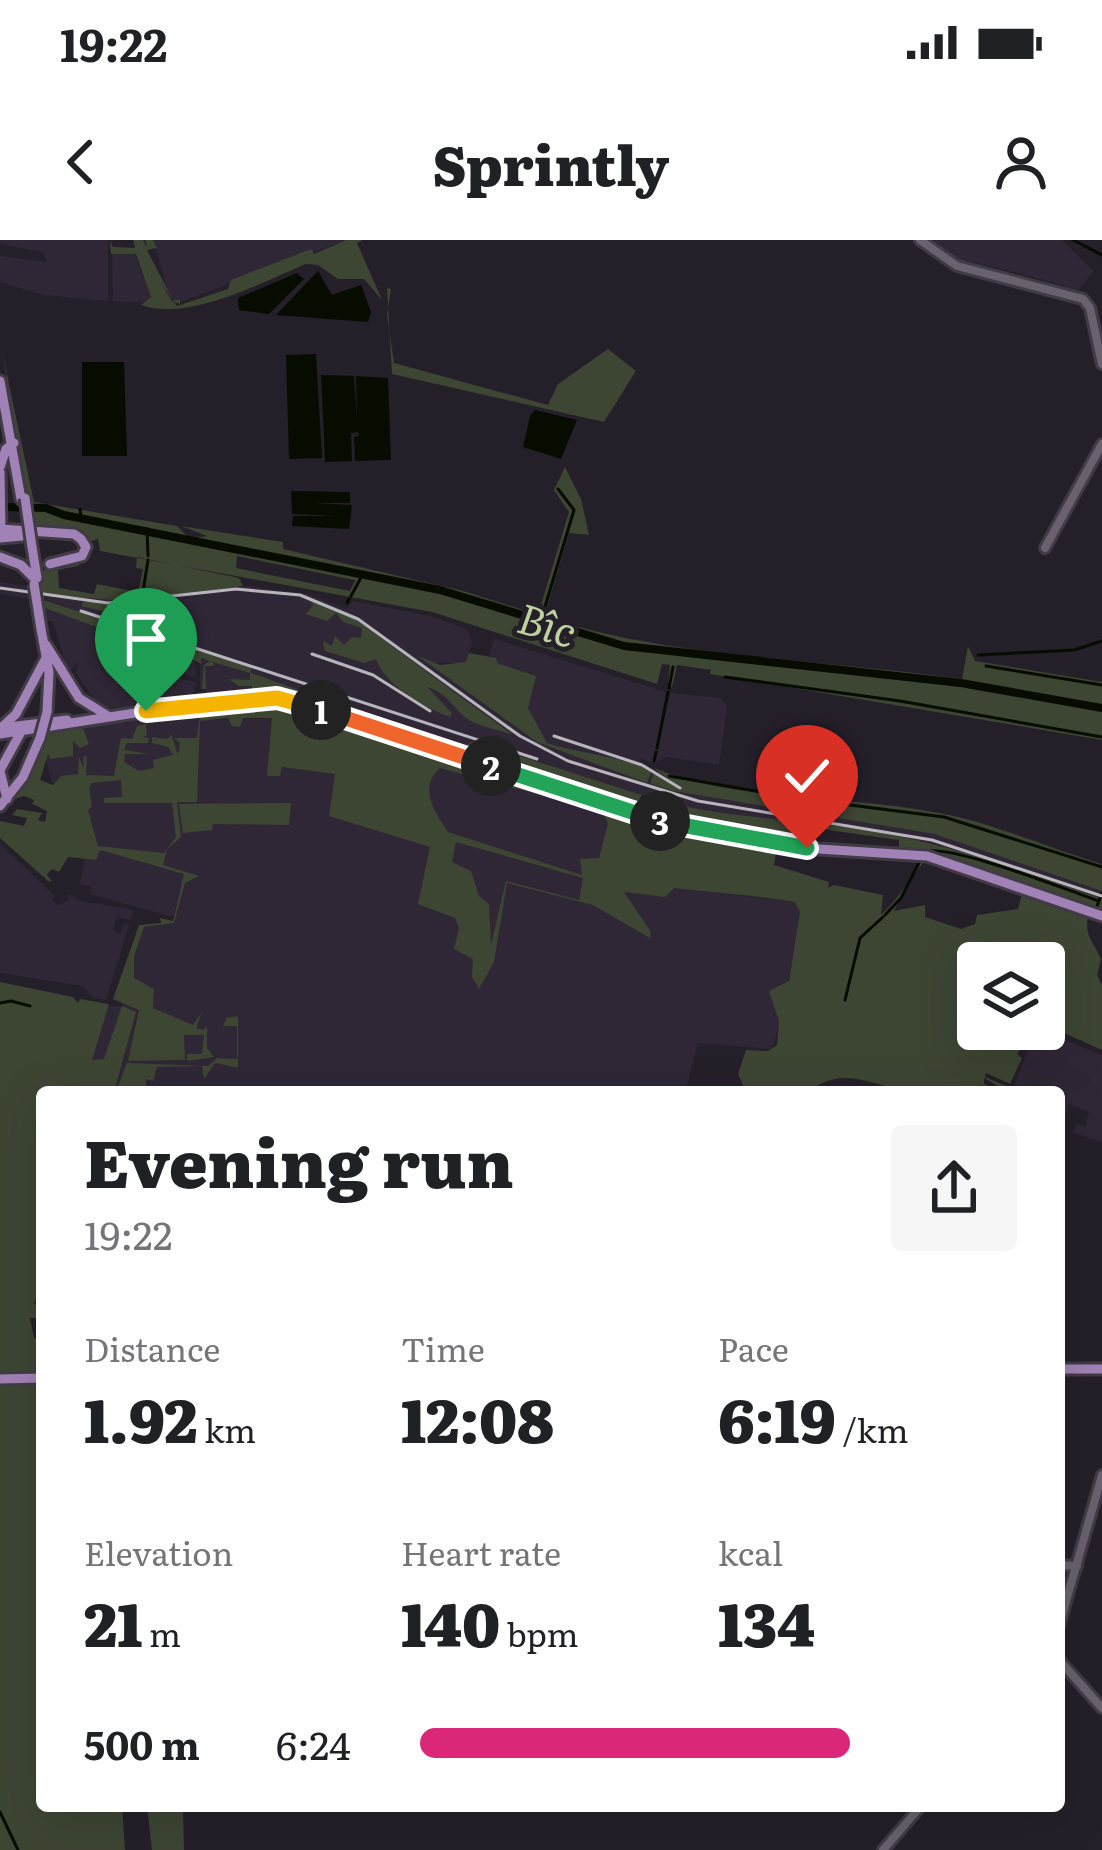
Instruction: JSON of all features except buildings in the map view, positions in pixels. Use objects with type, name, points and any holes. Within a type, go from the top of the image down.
[{"type":"main road","points":[[0,381],[32,550],[49,695],[40,738],[23,777],[3,802]]},
{"type":"main road","points":[[14,442],[7,446],[0,472],[4,514],[0,532],[76,537],[86,547],[83,555],[50,564],[35,580]]},
{"type":"main road","points":[[32,550],[50,564]]},
{"type":"main road","points":[[0,556],[20,565],[35,580]]},
{"type":"main road","points":[[44,639],[71,686],[94,712]]},
{"type":"main road","points":[[0,732],[27,694],[44,639]]},
{"type":"main road","points":[[49,695],[60,684],[71,686]]},
{"type":"main road","points":[[27,694],[36,689],[49,695]]},
{"type":"main road","points":[[0,732],[94,712],[285,699],[684,828],[824,850],[927,856],[1098,914]]},
{"type":"main road","points":[[21,706],[22,716],[31,724]]},
{"type":"main road","points":[[68,719],[94,712]]},
{"type":"main road","points":[[0,732],[21,732],[94,712]]},
{"type":"main road","points":[[0,732],[9,750]]},
{"type":"main road","points":[[3,802],[1,772],[21,732]]},
{"type":"main road","points":[[1,772],[23,777]]},
{"type":"main road","points":[[1065,1367],[1102,1367]]},
{"type":"main road","points":[[0,1376],[36,1376]]},
{"type":"street","points":[[920,240],[957,266],[1081,298],[1089,305],[1102,364]]},
{"type":"street","points":[[1045,548],[1102,444]]},
{"type":"street","points":[[0,472],[20,478]]},
{"type":"street","points":[[1065,1606],[1102,1475]]},
{"type":"street","points":[[1065,1565],[1077,1566]]},
{"type":"street","points":[[1065,1667],[1102,1708]]},
{"type":"street","points":[[884,1850],[916,1812]]},
{"type":"shaded area","points":[[0,240],[108,240],[108,301],[43,295],[0,282],[0,256],[47,262],[43,252],[0,244]]},
{"type":"shaded area","points":[[153,240],[346,240],[183,301],[173,300],[167,288]]},
{"type":"shaded area","points":[[936,240],[1062,240],[1094,271],[1076,293],[1013,272],[957,263],[931,245]]},
{"type":"shaded area","points":[[112,254],[135,254],[151,297],[148,303],[113,301]]},
{"type":"shaded area","points":[[318,271],[332,295],[361,285],[371,312],[368,322],[276,315]]},
{"type":"shaded area","points":[[297,273],[304,279],[269,314],[239,310],[238,298]]},
{"type":"shaded area","points":[[316,354],[322,458],[289,459],[286,355]]},
{"type":"shaded area","points":[[82,362],[124,362],[127,456],[82,456]]},
{"type":"shaded area","points":[[321,375],[354,376],[357,419],[356,376],[388,378],[391,460],[355,461],[358,432],[351,433],[352,461],[325,462]]},
{"type":"shaded area","points":[[535,410],[577,420],[561,459],[523,447]]},
{"type":"shaded area","points":[[291,491],[350,492],[350,503],[313,503],[352,505],[349,529],[292,526],[293,516],[337,516],[292,514]]},
{"type":"shaded area","points":[[0,582],[113,599],[247,586],[308,594],[347,609],[353,601],[430,616],[467,629],[472,642],[466,663],[428,663],[540,740],[527,704],[535,676],[496,663],[489,656],[494,639],[666,692],[658,745],[670,693],[721,698],[727,707],[719,765],[667,757],[655,763],[659,746],[652,763],[639,761],[675,781],[911,820],[1101,890],[1102,903],[918,843],[686,809],[473,741],[463,748],[430,738],[250,674],[252,696],[206,696],[206,689],[200,689],[200,658],[163,645],[152,643],[150,647],[195,661],[196,677],[160,668],[158,675],[197,682],[192,699],[135,709],[99,707],[76,673],[78,662],[70,670],[64,659],[53,622],[35,617],[40,601],[0,594]]},
{"type":"shaded area","points":[[192,712],[199,720],[285,718],[663,831],[688,889],[796,902],[800,912],[796,945],[774,1045],[769,1049],[698,1043],[687,1086],[84,1086],[107,1006],[122,1006],[140,927],[174,923],[187,873],[169,869],[185,874],[173,917],[90,894],[91,886],[80,884],[85,857],[96,859],[99,850],[78,781],[52,783],[45,758],[54,736],[123,720],[127,725],[127,719]]},
{"type":"shaded area","points":[[0,844],[55,896],[52,900],[58,905],[68,901],[67,893],[80,901],[134,910],[130,920],[117,917],[113,931],[120,934],[124,924],[129,925],[106,1000],[93,998],[83,986],[0,973]]},
{"type":"shaded area","points":[[1065,1040],[1102,1055],[1102,1142],[1073,1133],[1076,1123],[1085,1126],[1089,1112],[1068,1104],[1065,1119],[1065,1086],[1013,1086],[1028,1050],[1065,1050]]},
{"type":"green space","points":[[110,240],[113,247],[135,248],[133,240],[143,240],[147,248],[145,240],[153,240],[157,248],[147,250],[173,300],[180,300],[180,304],[174,302],[177,306],[228,289],[231,280],[311,249],[314,254],[346,240],[363,240],[357,243],[382,300],[364,279],[338,279],[318,265],[306,264],[203,304],[160,309],[141,305],[151,297],[136,254],[111,254]]},
{"type":"green space","points":[[390,332],[394,363],[548,405],[558,384],[608,349],[636,371],[604,422],[392,374]]},
{"type":"green space","points":[[2,351],[34,502],[177,526],[190,539],[207,536],[181,526],[283,542],[283,549],[467,592],[538,615],[569,512],[554,490],[565,467],[581,499],[589,535],[569,533],[544,617],[699,650],[962,679],[968,646],[975,661],[1102,682],[1102,740],[677,665],[672,687],[668,686],[670,665],[662,664],[657,684],[432,612],[100,551],[98,539],[91,541],[89,554],[88,540],[81,533],[33,529]],"holes":[[[237,556],[355,581],[350,591],[236,568]]]},
{"type":"green space","points":[[137,557],[239,578],[243,586],[146,600],[149,619],[140,620],[81,606],[83,602],[136,602],[42,594],[40,577],[45,569],[84,558],[78,566],[58,570],[59,588],[94,594],[97,584],[138,592],[143,569],[136,568]]},
{"type":"green space","points":[[309,599],[355,619],[513,735],[473,722],[427,687],[452,713],[450,717],[428,707],[396,686],[376,659],[364,663],[325,651],[323,641],[332,646],[335,636],[344,645],[352,637],[361,638],[362,628],[343,622],[336,613],[327,621],[306,614],[313,605]]},
{"type":"green space","points":[[43,600],[251,668],[251,673],[462,748],[473,741],[642,795],[639,800],[645,796],[703,810],[851,828],[937,845],[1102,899],[1102,913],[949,859],[899,851],[899,840],[815,828],[812,835],[772,830],[768,836],[839,848],[896,850],[837,850],[683,823],[552,786],[292,698],[235,700],[252,696],[252,686],[238,686],[229,679],[250,680],[250,673],[213,662],[214,666],[205,666],[206,689],[202,689],[204,665],[210,661],[201,658],[201,664],[163,645],[126,638],[45,608]]},
{"type":"green space","points":[[469,653],[496,658],[497,663],[536,676],[528,708],[547,743],[652,770],[647,783],[537,742],[418,656],[440,665],[466,662]]},
{"type":"green space","points":[[293,703],[658,823],[671,835],[683,830],[777,847],[774,865],[829,882],[828,888],[834,885],[883,895],[881,915],[908,883],[894,911],[925,905],[925,917],[961,929],[975,924],[977,915],[1018,909],[1022,894],[1102,918],[1088,916],[1087,923],[1101,959],[1097,975],[1102,985],[1102,1050],[1065,1033],[1065,942],[957,942],[957,1050],[1020,1050],[1017,1054],[1022,1058],[1010,1084],[986,1073],[985,1077],[1007,1086],[984,1078],[989,1086],[885,1086],[846,1078],[818,1086],[743,1086],[738,1074],[746,1050],[768,1051],[777,1045],[779,1021],[769,991],[789,981],[800,912],[795,902],[674,888],[665,897],[624,892],[651,932],[650,938],[593,905],[507,883],[494,962],[479,989],[472,977],[473,959],[454,949],[459,928],[455,918],[418,904],[430,847],[329,816],[335,774],[282,767],[280,776],[267,776],[272,718],[243,718],[240,727],[232,726],[228,718],[200,721],[197,802],[177,802],[181,837],[167,849],[163,865],[199,876],[185,883],[174,923],[144,927],[134,956],[134,978],[154,989],[153,1008],[193,1025],[202,1012],[196,1028],[207,1026],[207,1048],[214,1057],[187,1061],[187,1054],[202,1054],[204,1035],[184,1035],[185,1060],[128,1061],[139,1010],[113,999],[139,925],[161,923],[160,918],[173,921],[184,874],[100,850],[96,860],[68,857],[59,872],[52,869],[47,874],[52,882],[48,881],[0,838],[0,821],[24,826],[27,818],[12,815],[17,809],[42,813],[38,820],[45,822],[47,811],[32,804],[34,800],[24,796],[12,800],[31,776],[48,732],[83,728],[89,744],[80,748],[73,741],[73,756],[51,759],[48,754],[40,780],[53,785],[61,776],[78,774],[79,757],[84,769],[83,757],[87,756],[86,775],[114,776],[121,738],[132,739],[137,726],[146,724],[143,737],[149,738],[148,743],[127,743],[124,750],[149,754],[125,754],[124,762],[139,771],[154,768],[153,760],[173,755],[168,747],[152,743],[152,737],[168,739],[171,734],[178,755],[180,743],[174,738],[197,738],[201,706]],"holes":[[[440,768],[603,812],[608,824],[599,858],[580,859],[582,875],[448,832],[430,800],[430,783]],[[121,780],[122,797],[104,798],[104,803],[172,803],[176,837],[164,853],[98,846],[88,810],[92,783]],[[456,842],[583,878],[579,900],[506,881],[491,945],[489,904],[479,896],[471,871],[452,862]]]},
{"type":"green space","points":[[654,768],[718,786],[904,807],[979,823],[1102,865],[1102,891],[935,834],[673,791],[650,783],[654,772],[679,787]]},
{"type":"green space","points":[[291,803],[289,825],[213,824],[212,830],[183,833],[179,804]]},
{"type":"green space","points":[[0,982],[73,997],[78,1003],[80,999],[109,1004],[92,1060],[104,1059],[122,1006],[136,1012],[116,1086],[36,1086],[36,1318],[30,1318],[36,1339],[36,1372],[0,1372]]},
{"type":"green space","points":[[238,1016],[238,1068],[215,1063],[204,1079],[202,1066],[157,1067],[146,1086],[118,1086],[127,1063],[208,1066],[217,1058],[237,1059],[237,1026],[223,1026],[227,1018]]},
{"type":"green space","points":[[0,1380],[36,1380],[36,1812],[122,1812],[125,1850],[0,1850]]},
{"type":"green space","points":[[148,1812],[183,1812],[184,1850],[152,1850]]},
{"type":"waterway","points":[[1073,240],[1102,255]]},
{"type":"waterway","points":[[541,620],[574,510],[558,489]]},
{"type":"waterway","name":"Bîc","points":[[0,507],[46,508],[440,590],[624,646],[961,683],[1102,708]]},
{"type":"waterway","points":[[80,509],[81,517]]},
{"type":"waterway","points":[[147,529],[148,556]]},
{"type":"waterway","points":[[132,631],[148,560]]},
{"type":"waterway","points":[[351,596],[363,574]]},
{"type":"waterway","points":[[347,603],[349,599]]},
{"type":"waterway","points":[[978,655],[1074,650],[1102,641]]},
{"type":"waterway","points":[[986,666],[1102,685]]},
{"type":"waterway","points":[[669,688],[673,667]]},
{"type":"waterway","points":[[725,677],[900,701],[1102,737]]},
{"type":"waterway","points":[[657,748],[668,692]]},
{"type":"waterway","points":[[654,761],[656,752]]},
{"type":"waterway","points":[[669,776],[808,800]]},
{"type":"waterway","points":[[811,800],[944,817],[1102,867]]},
{"type":"waterway","points":[[922,852],[981,860],[1099,901]]},
{"type":"waterway","points":[[885,915],[901,898],[921,859]]},
{"type":"waterway","points":[[1096,909],[1102,893]]},
{"type":"waterway","points":[[845,1000],[860,938],[883,917]]},
{"type":"waterway","points":[[0,1003],[30,1006]]},
{"type":"waterway","points":[[0,1812],[18,1850]]},
{"type":"railway","points":[[0,588],[108,603],[236,589],[300,595],[358,619],[520,736],[568,761],[698,801],[932,840],[1102,896]]},
{"type":"railway","points":[[81,611],[537,759]]},
{"type":"railway","points":[[312,654],[373,675],[430,711]]},
{"type":"railway","points":[[554,736],[642,765],[680,788]]},
{"type":"route","points":[[146,711],[285,699],[684,828],[807,848]]}]
